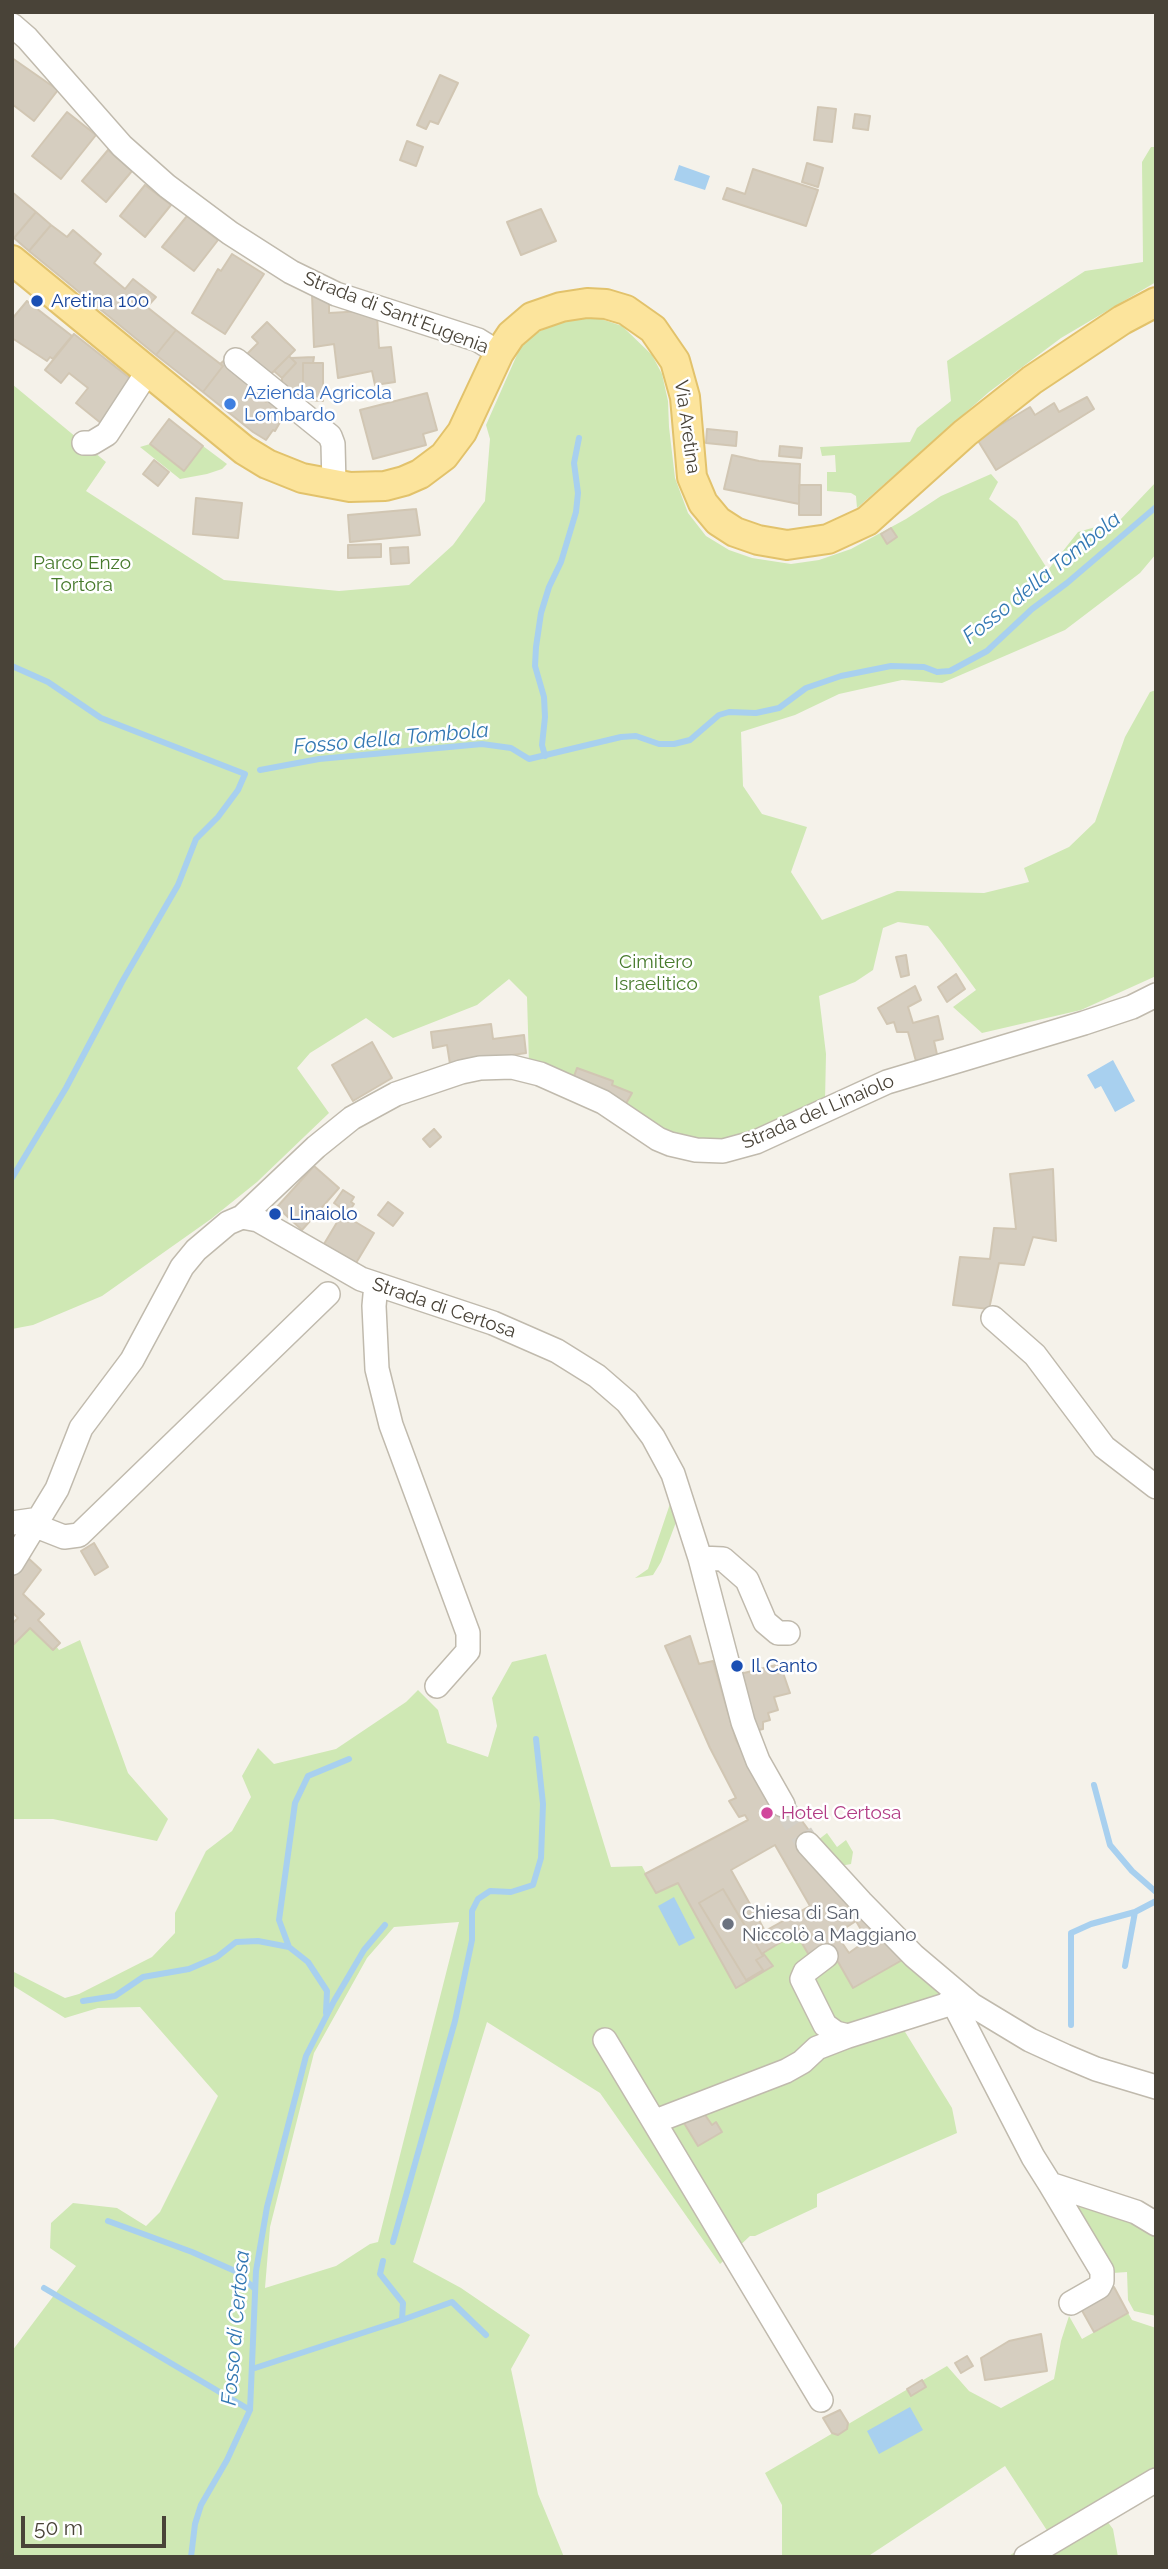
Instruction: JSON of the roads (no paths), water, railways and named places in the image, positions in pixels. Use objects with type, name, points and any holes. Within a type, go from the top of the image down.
[{"type":"main road","name":"Via Aretina","points":[[12,260],[232,441],[254,456],[283,471],[334,485],[362,488],[385,486],[412,478],[434,464],[450,449],[462,432],[499,353],[511,335],[526,322],[540,313],[587,303],[606,304],[626,310],[653,329],[668,348],[680,373],[685,397],[692,477],[708,510],[722,524],[744,536],[770,543],[797,545],[837,536],[867,520],[965,433],[1032,380],[1122,320],[1156,302]]},
{"type":"street","name":"Strada di Sant'Eugenia","points":[[12,25],[27,38],[122,146],[167,186],[230,233],[281,266],[328,290],[478,340],[499,353]]},
{"type":"street","points":[[236,360],[330,436],[333,444],[334,485]]},
{"type":"street","points":[[83,443],[92,443],[107,434],[148,371]]},
{"type":"street","name":"Strada del Linaiolo","points":[[242,1217],[316,1147],[352,1118],[407,1090],[461,1072],[512,1067],[540,1074],[603,1101],[658,1139],[696,1150],[723,1151],[756,1142],[887,1082],[1084,1023],[1132,1007],[1156,995]]},
{"type":"street","points":[[12,1563],[61,1479],[81,1428],[137,1352],[182,1267],[219,1229],[242,1217]]},
{"type":"street","name":"Strada di Certosa","points":[[242,1217],[267,1224],[347,1272],[469,1314],[539,1342],[578,1363],[608,1384],[637,1414],[668,1463],[700,1558],[743,1722],[758,1761],[783,1805]]},
{"type":"street","points":[[376,1284],[374,1306],[377,1369],[391,1425],[468,1633],[468,1651],[437,1686]]},
{"type":"street","points":[[12,1523],[38,1522],[64,1537],[79,1535],[328,1294]]},
{"type":"street","points":[[993,1318],[1035,1355],[1104,1447],[1156,1487]]},
{"type":"street","points":[[700,1558],[723,1559],[747,1580],[765,1622],[778,1633],[788,1633]]},
{"type":"street","points":[[808,1844],[885,1927],[957,1994],[1052,2051],[1096,2069],[1156,2087]]},
{"type":"street","points":[[826,1956],[805,1972],[803,1979],[825,2025],[836,2033],[848,2036]]},
{"type":"street","points":[[656,2122],[786,2071],[802,2062],[817,2048],[946,2005],[957,1994]]},
{"type":"street","points":[[957,1994],[956,2008],[1033,2157],[1102,2271],[1099,2287],[1071,2304]]},
{"type":"street","points":[[605,2040],[821,2400]]},
{"type":"street","points":[[1050,2184],[1128,2209],[1156,2224]]},
{"type":"street","points":[[1026,2557],[1156,2480]]},
{"type":"water","points":[[679,165],[710,176],[705,190],[674,180]]},
{"type":"water","points":[[1113,1060],[1135,1101],[1115,1112],[1101,1086],[1095,1089],[1087,1075]]},
{"type":"water","points":[[674,1897],[695,1938],[679,1946],[658,1906]]},
{"type":"water","points":[[910,2407],[923,2430],[879,2454],[867,2431]]},
{"type":"waterway","points":[[545,756],[542,745],[544,697],[535,666],[536,647],[541,613],[561,562],[576,512],[578,493],[574,463],[579,438]]},
{"type":"waterway","name":"Fosso della Tombola","points":[[260,770],[319,759],[482,744],[511,748],[529,759],[621,737],[636,736],[659,744],[674,744],[690,740],[719,715],[729,712],[756,713],[779,708],[806,688],[841,676],[891,666],[950,671],[987,651],[1032,609],[1067,583],[1156,507]]},
{"type":"waterway","points":[[12,666],[48,682],[101,718],[245,774],[238,790],[218,817],[196,839],[178,885],[122,982],[66,1088],[12,1178]]},
{"type":"waterway","points":[[393,2242],[455,2021],[472,1940],[472,1911],[478,1899],[490,1891],[511,1892],[533,1885],[541,1858],[543,1804],[536,1739]]},
{"type":"waterway","name":"Fosso di Certosa","points":[[289,1947],[279,1920],[295,1803],[308,1776],[349,1759]]},
{"type":"waterway","points":[[1094,1785],[1110,1845],[1132,1871],[1156,1892]]},
{"type":"waterway","points":[[1071,2025],[1071,1933],[1091,1924],[1135,1912],[1156,1901]]},
{"type":"waterway","points":[[1125,1966],[1135,1912]]},
{"type":"waterway","name":"Fosso di Certosa","points":[[191,2557],[195,2524],[201,2505],[227,2460],[250,2410],[256,2271],[267,2207],[306,2056],[364,1950],[385,1925]]},
{"type":"waterway","name":"Fosso di Certosa","points":[[83,2001],[115,1996],[143,1977],[189,1969],[217,1957],[236,1942],[258,1941],[289,1947],[308,1962],[327,1991],[326,2013]]},
{"type":"waterway","points":[[108,2221],[235,2271],[254,2288]]},
{"type":"waterway","points":[[252,2369],[402,2320],[403,2303],[380,2274],[383,2261]]},
{"type":"waterway","points":[[44,2288],[250,2410]]},
{"type":"waterway","points":[[402,2320],[452,2302],[486,2335]]},
{"type":"tunnel","points":[[783,1805],[808,1844]]},
{"type":"place","name":"Aretina 100","points":[[37,301]]},
{"type":"place","name":"Azienda Agricola Lombardo","points":[[230,404]]},
{"type":"place","name":"Linaiolo","points":[[275,1214]]},
{"type":"place","name":"Il Canto","points":[[737,1666]]},
{"type":"place","name":"Hotel Certosa","points":[[767,1813]]},
{"type":"place","name":"Chiesa di San Niccolò a Maggiano","points":[[728,1924]]},
{"type":"park label","name":"Parco Enzo Tortora","points":[[82,574]]},
{"type":"park label","name":"Cimitero Israelitico","points":[[656,973]]}]
